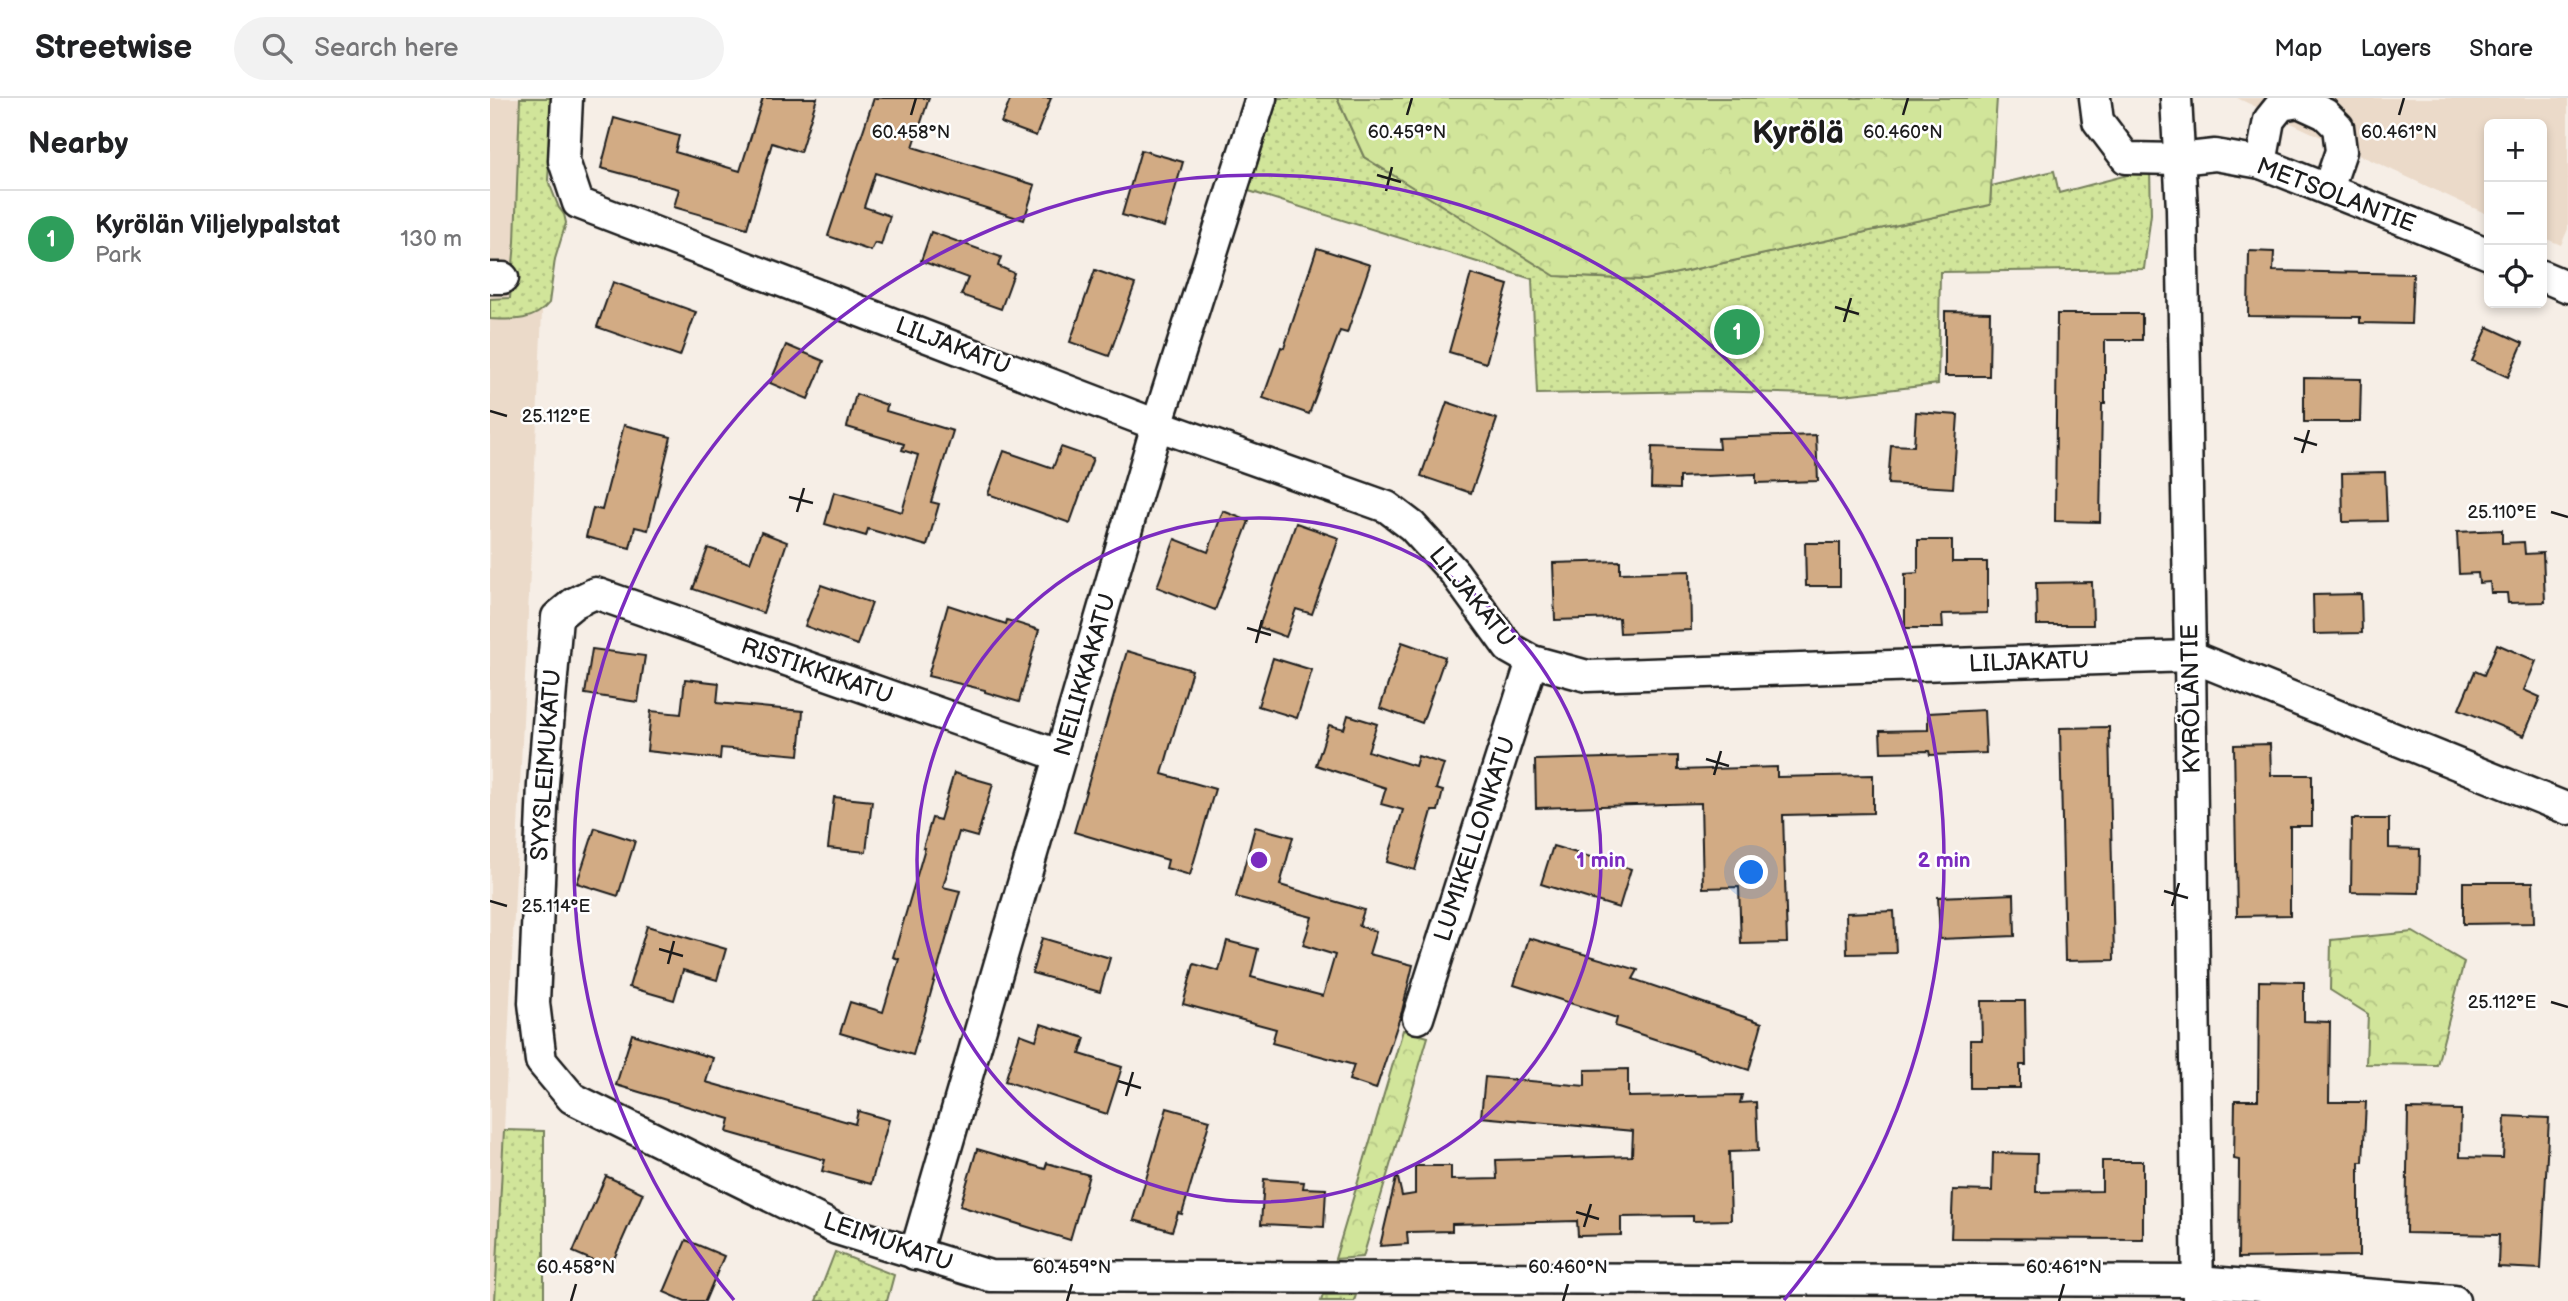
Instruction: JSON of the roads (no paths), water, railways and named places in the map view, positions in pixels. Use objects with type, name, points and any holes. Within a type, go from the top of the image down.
[{"type":"street","name":"LILJAKATU","points":[[567,98],[564,161],[578,203],[1157,425],[1387,507],[1412,526],[1454,572],[1509,648],[1532,661],[1587,676],[2190,656],[2568,809]]},
{"type":"street","name":"NEILIKKAKATU","points":[[915,1254],[1157,425],[1261,98]]},
{"type":"street","name":"METSOLANTIE","points":[[2095,98],[2098,121],[2126,158],[2179,159],[2215,155],[2261,163],[2484,252]]},
{"type":"street","name":"KYRÖLÄNTIE","points":[[2176,98],[2190,656],[2198,1291]]},
{"type":"street","points":[[2261,163],[2269,120],[2281,105],[2299,102],[2325,114],[2338,127],[2341,151],[2328,189]]},
{"type":"street","points":[[2547,278],[2568,287]]},
{"type":"street","name":"RISTIKKIKATU","points":[[574,603],[595,593],[1061,756]]},
{"type":"street","name":"SYYSLEIMUKATU","points":[[541,1061],[534,1003],[543,784],[557,617],[574,603]]},
{"type":"street","name":"LUMIKELLONKATU","points":[[1418,1018],[1532,661]]},
{"type":"street","name":"LEIMUKATU","points":[[541,1061],[572,1098],[837,1229],[990,1276],[1794,1289],[2198,1291],[2454,1301]]},
{"type":"place","name":"Kyrölän Viljelypalstat","points":[[1737,332]]},
{"type":"district","name":"Kyrölä","points":[[1798,133]]}]
